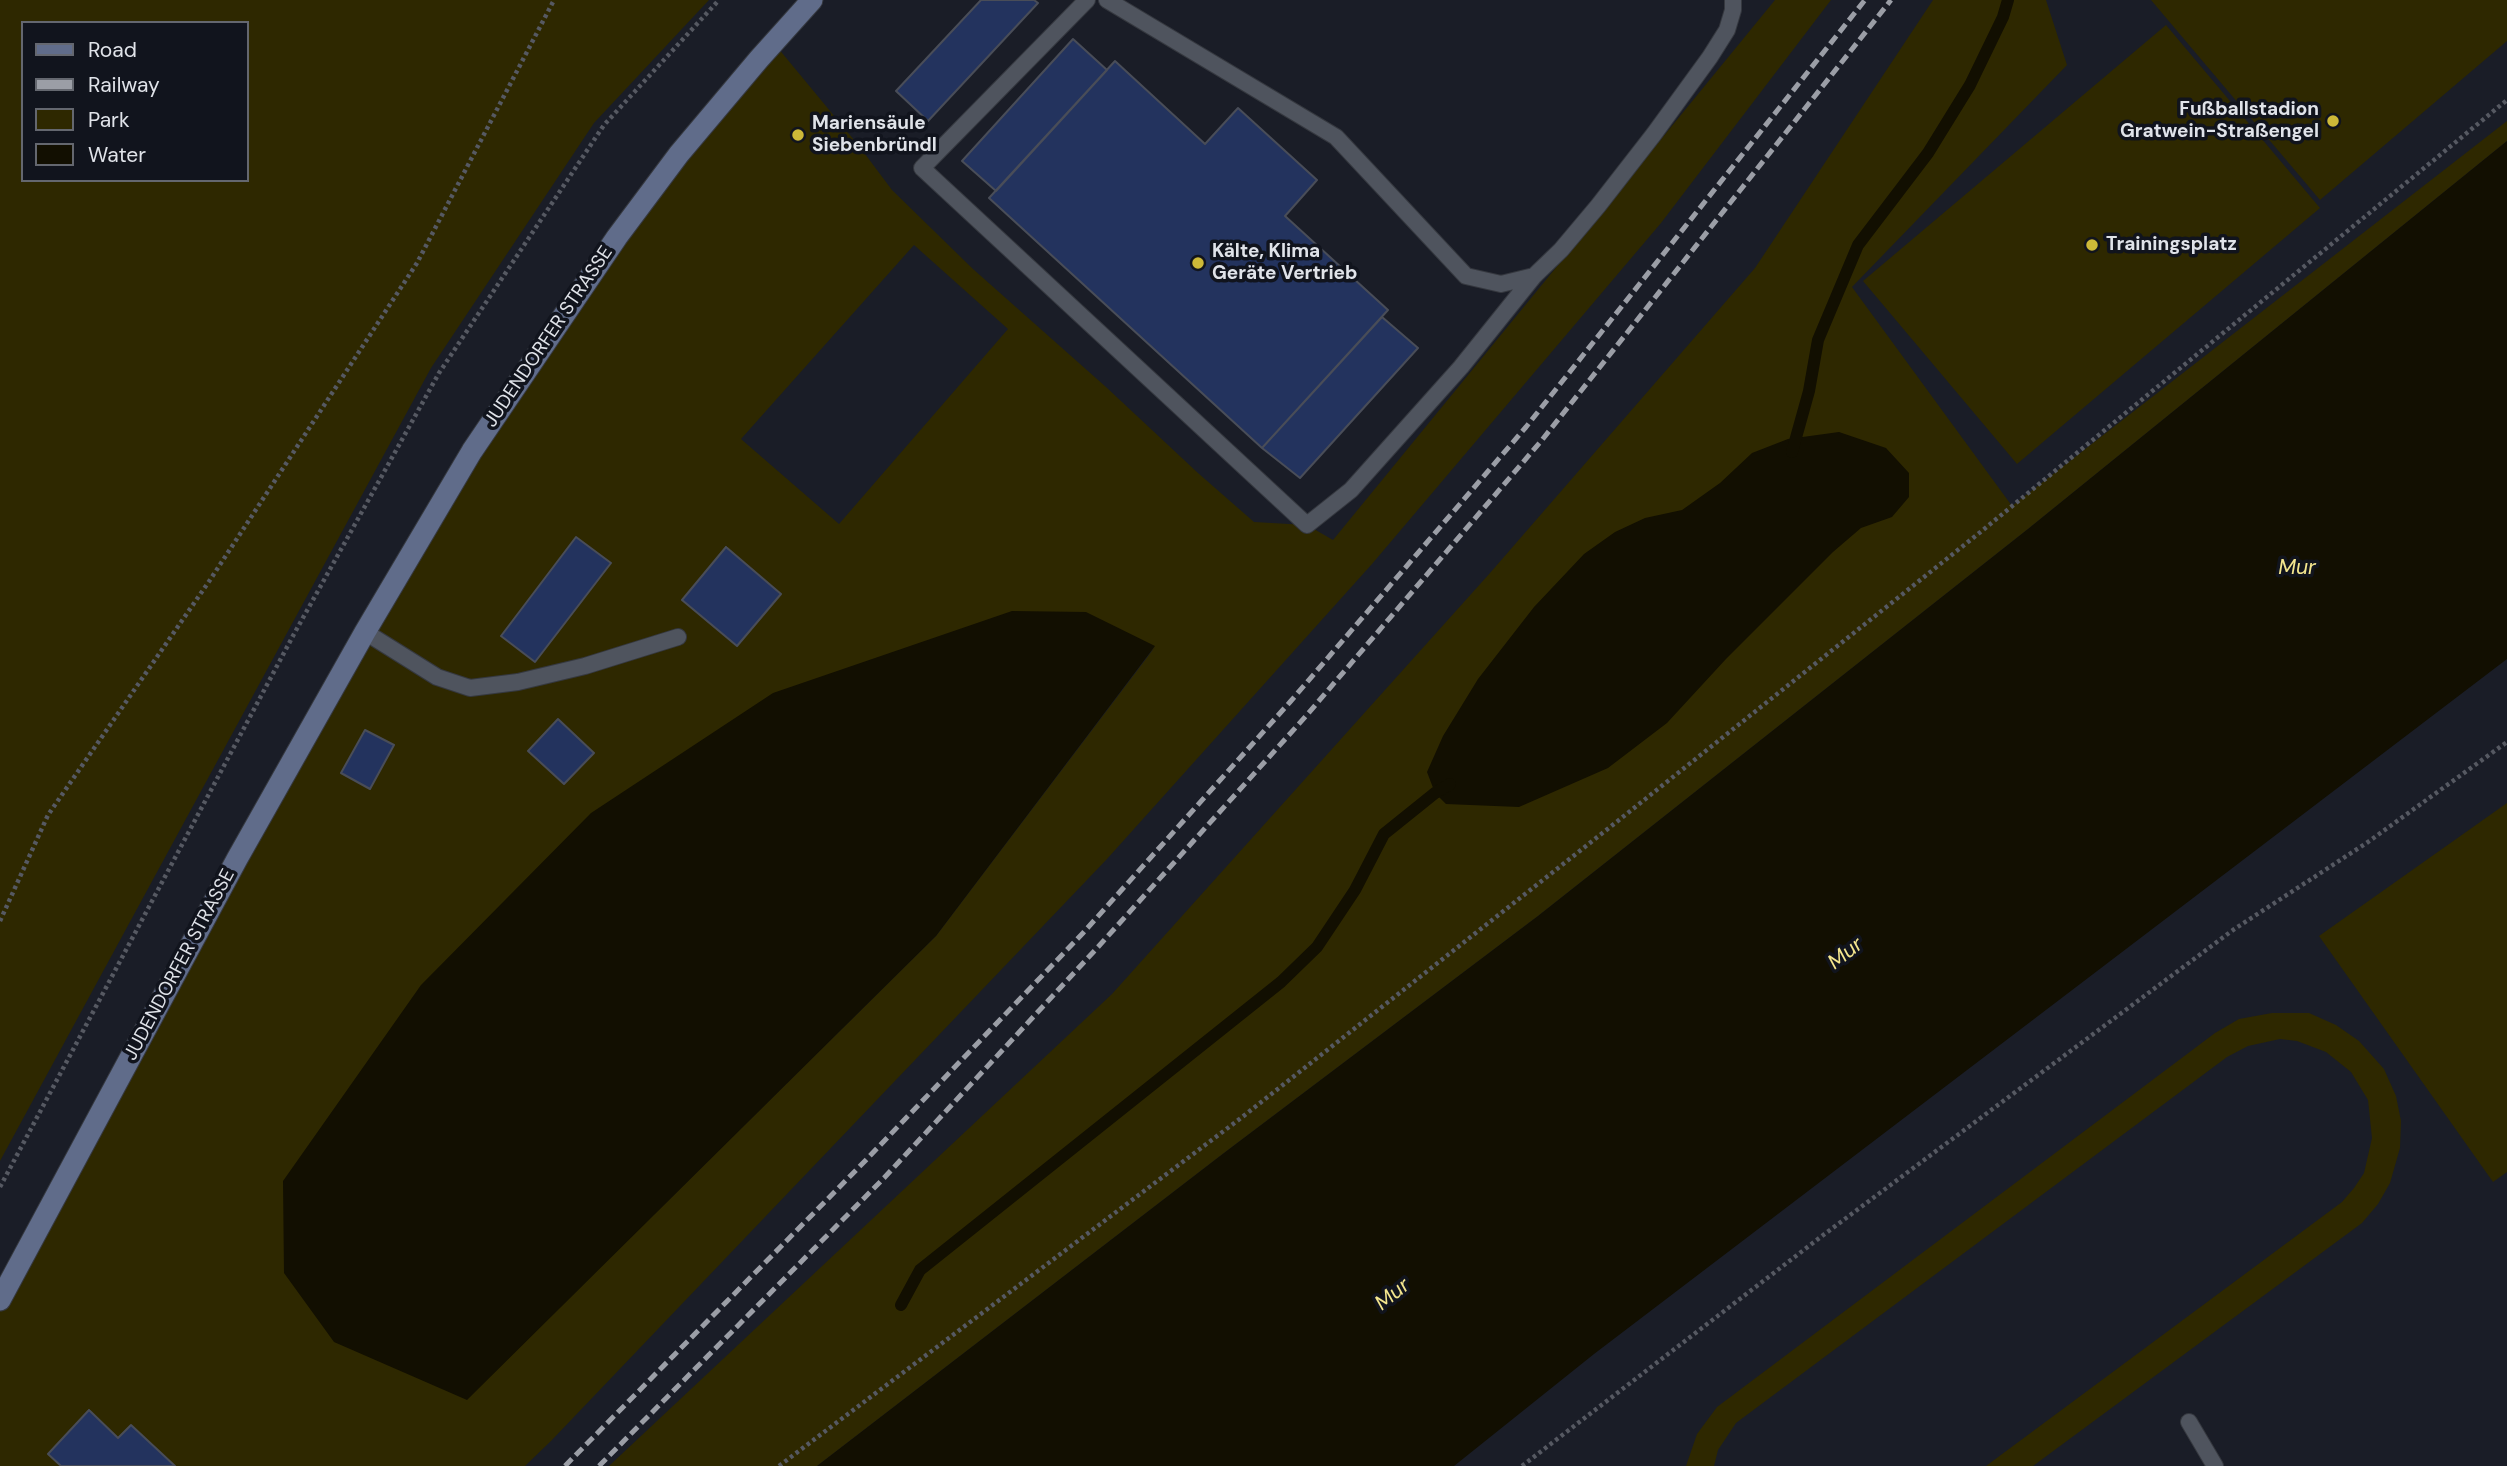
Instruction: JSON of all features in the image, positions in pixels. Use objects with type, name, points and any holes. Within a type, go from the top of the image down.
[{"type":"main road","name":"JUDENDORFER STRASSE","points":[[0,1300],[237,859],[365,632],[472,451],[588,279],[679,154],[812,0]]},
{"type":"lane","points":[[1087,0],[922,168],[1307,525],[1351,490],[1461,367],[1534,276],[1561,250],[1598,206],[1710,57],[1727,30],[1732,0]]},
{"type":"lane","points":[[1107,0],[1336,137],[1466,276],[1501,284],[1534,276]]},
{"type":"lane","points":[[365,632],[437,677],[470,688],[545,676],[678,637]]},
{"type":"lane","points":[[2189,1422],[2215,1466]]},
{"type":"path","points":[[0,921],[48,815],[210,580],[417,263],[554,0]]},
{"type":"path","points":[[0,1187],[294,634],[439,373],[604,125],[719,0]]},
{"type":"path","points":[[779,1466],[1241,1118],[1619,820],[1983,530],[2507,100]]},
{"type":"path","points":[[1522,1466],[1822,1236],[2233,930],[2368,842],[2507,742]]},
{"type":"green space","points":[[0,0],[709,0],[594,123],[431,368],[0,1161]]},
{"type":"green space","points":[[1775,0],[1831,0],[1661,223],[1372,564],[1107,859],[525,1466],[0,1466],[0,1300],[472,451],[773,42],[892,190],[973,269],[1198,473],[1254,522],[1307,525],[1333,540]],"holes":[[[914,245],[1008,329],[839,524],[741,439]],[[1155,647],[936,936],[467,1399]]]},
{"type":"green space","points":[[1933,0],[2046,0],[2067,65],[1852,287],[2012,506],[2507,121],[2507,141],[2028,529],[1538,916],[817,1466],[609,1466],[1112,994],[1490,573],[1755,268]]},
{"type":"green space","name":"Fußballstadion Gratwein-Straßengel","points":[[2151,0],[2507,0],[2507,41],[2320,200]]},
{"type":"green space","name":"Trainingsplatz","points":[[2166,25],[2320,208],[2017,464],[1863,281]]},
{"type":"green space","points":[[2507,803],[2507,1172],[2493,1182],[2319,936]]},
{"type":"green space","points":[[2272,1013],[2309,1013],[2336,1025],[2359,1041],[2384,1069],[2396,1096],[2401,1121],[2400,1148],[2390,1183],[2378,1204],[2362,1223],[2033,1466],[1986,1466],[2342,1202],[2364,1173],[2372,1138],[2368,1100],[2351,1072],[2326,1052],[2297,1041],[2280,1039],[2248,1046],[2227,1057],[1736,1423],[1718,1450],[1714,1466],[1686,1466],[1697,1434],[1717,1407],[2215,1033],[2239,1019]]},
{"type":"water","name":"Mur","points":[[2507,141],[2507,659],[1594,1354],[1454,1466],[817,1466],[1538,916],[2028,529]]},
{"type":"water","points":[[1839,432],[1886,448],[1909,473],[1909,497],[1892,517],[1861,528],[1833,552],[1726,659],[1667,723],[1608,768],[1519,807],[1446,804],[1435,793],[1427,772],[1443,736],[1478,679],[1534,607],[1584,554],[1615,532],[1645,518],[1682,510],[1720,483],[1752,453],[1788,439]]},
{"type":"water","points":[[1012,611],[1086,612],[1155,646],[936,936],[467,1400],[334,1342],[284,1273],[283,1181],[421,985],[591,813],[773,693]]},
{"type":"building","points":[[981,0],[1034,0],[1038,3],[928,121],[896,91]]},
{"type":"building","points":[[1073,39],[1107,70],[996,191],[962,161]]},
{"type":"building","name":"Kälte, Klima Geräte Vertrieb","points":[[1115,61],[1205,144],[1238,108],[1317,180],[1285,216],[1388,310],[1262,448],[989,198]]},
{"type":"building","points":[[1382,317],[1418,348],[1300,478],[1262,448]]},
{"type":"building","points":[[576,537],[611,563],[535,662],[501,636]]},
{"type":"building","points":[[726,547],[781,594],[737,646],[682,600]]},
{"type":"building","points":[[558,719],[594,753],[564,784],[528,751]]},
{"type":"building","points":[[365,730],[394,745],[370,789],[341,773]]},
{"type":"building","points":[[89,1410],[118,1438],[131,1425],[175,1466],[61,1466],[48,1454]]},
{"type":"waterway","points":[[1792,452],[1809,391],[1818,340],[1858,245],[1928,153],[1970,85],[2003,17],[2008,0]]},
{"type":"waterway","points":[[901,1305],[920,1270],[1281,982],[1317,947],[1355,890],[1384,834],[1450,784]]},
{"type":"railway","points":[[565,1466],[865,1161],[1083,933],[1290,702],[1526,427],[1865,0]]},
{"type":"railway","points":[[599,1466],[884,1178],[1098,947],[1306,716],[1542,440],[1891,0]]},
{"type":"place","name":"Fußballstadion Gratwein-Straßengel","points":[[2333,121]]},
{"type":"place","name":"Mariensäule Siebenbründl","points":[[798,135]]},
{"type":"place","name":"Trainingsplatz","points":[[2092,245]]},
{"type":"place","name":"Kälte, Klima Geräte Vertrieb","points":[[1198,263]]}]
